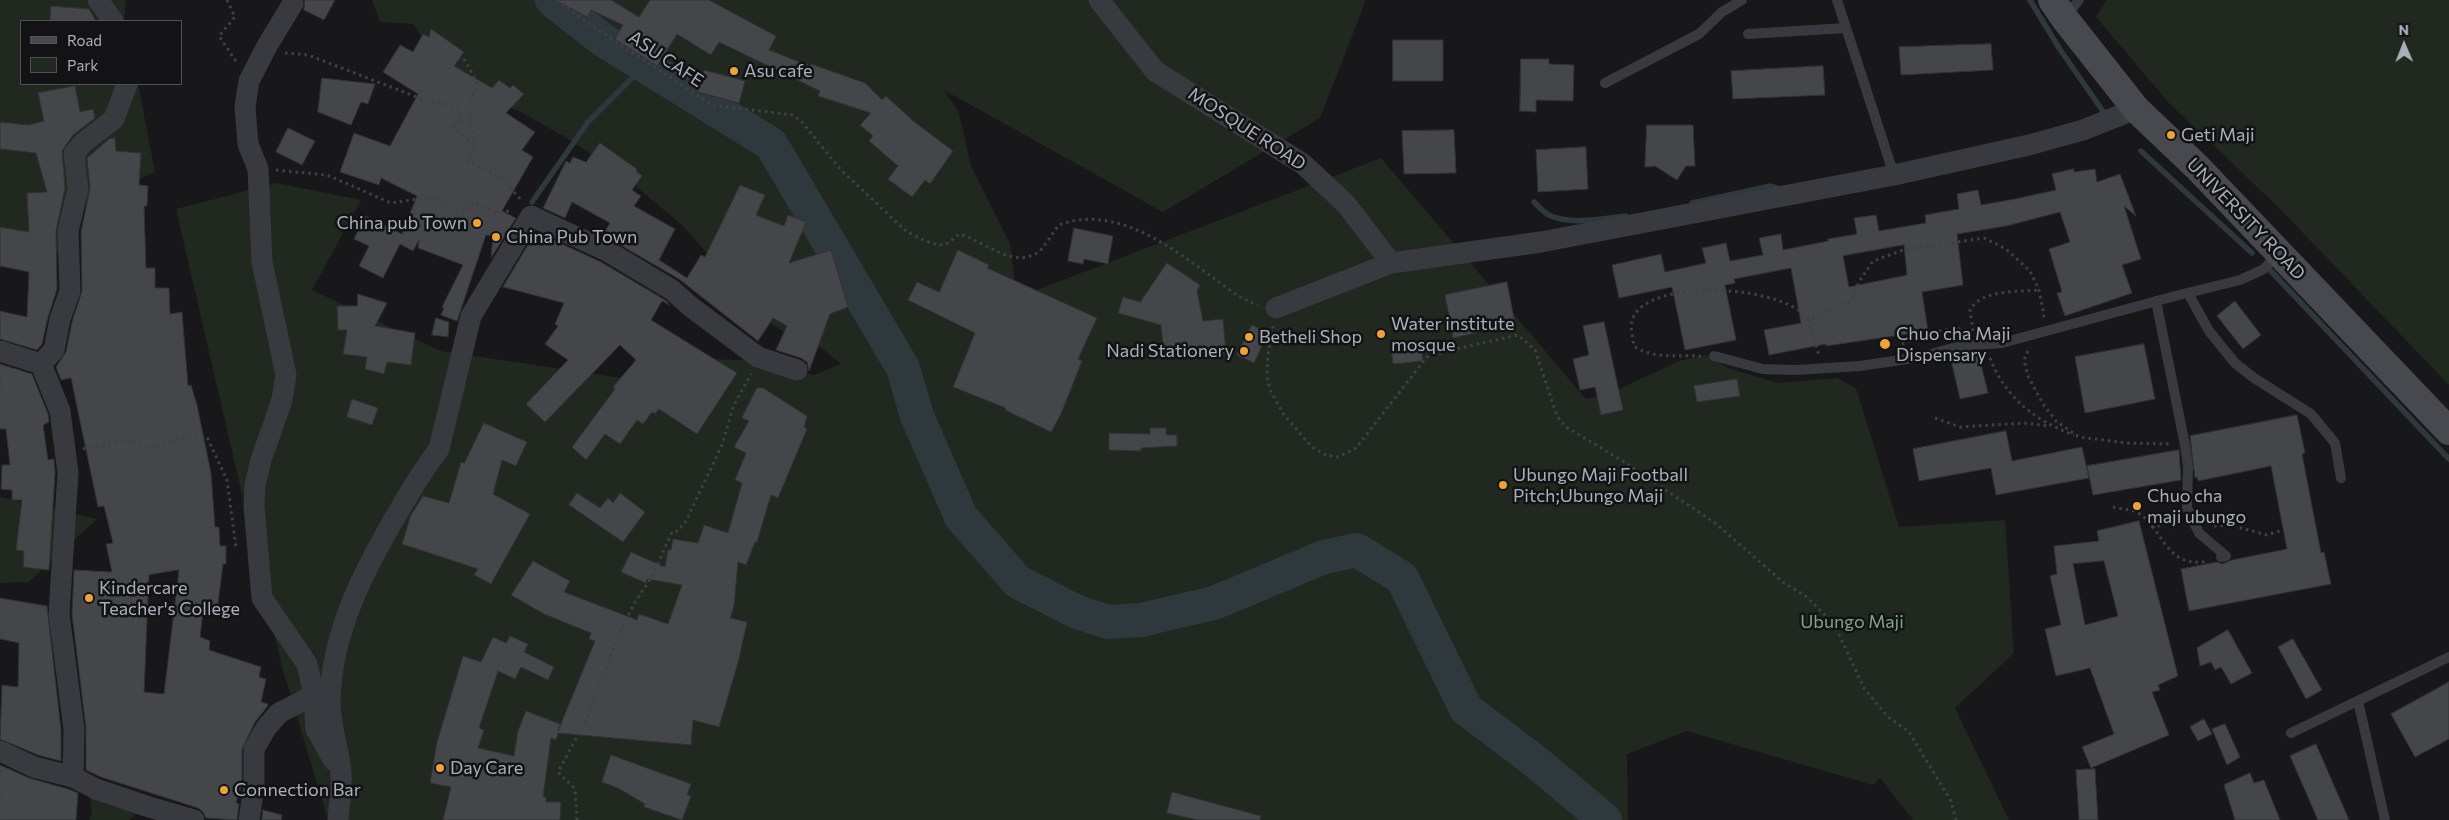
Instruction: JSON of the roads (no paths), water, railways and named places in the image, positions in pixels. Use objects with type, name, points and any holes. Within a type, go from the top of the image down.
[{"type":"street","points":[[98,0],[112,20]]},
{"type":"street","name":"MOSQUE ROAD","points":[[1099,0],[1155,71],[1303,164],[1346,204],[1391,263]]},
{"type":"street","points":[[293,3],[267,46],[249,81],[245,106],[248,144],[258,169],[262,262],[286,375],[282,400],[261,460],[255,485],[254,506],[262,598],[307,664],[314,695],[316,729],[341,775]]},
{"type":"street","name":"UNIVERSITY ROAD","points":[[2065,6],[2136,109],[2197,167],[2449,432]]},
{"type":"street","points":[[41,364],[54,350],[60,319],[70,291],[68,231],[78,189],[74,154],[83,143],[114,120],[127,85]]},
{"type":"street","points":[[1276,308],[1391,263],[1522,245],[1894,175],[2029,145],[2083,130],[2136,109]]},
{"type":"street","points":[[338,820],[341,775],[329,701],[333,664],[342,626],[352,599],[382,539],[427,465],[439,449],[471,316],[531,216],[607,251],[672,290],[691,307],[758,357],[797,370]]},
{"type":"street","points":[[0,351],[41,364]]},
{"type":"street","points":[[41,364],[60,411],[68,473],[59,614],[74,729],[73,777]]},
{"type":"street","points":[[249,820],[254,786],[254,749],[266,728],[279,713],[314,695]]},
{"type":"street","points":[[0,751],[34,767],[73,777],[143,813],[194,820]]},
{"type":"lane","points":[[1605,83],[1699,34],[1722,12],[1742,0]]},
{"type":"lane","points":[[1837,0],[1894,175]]},
{"type":"lane","points":[[1748,34],[1846,28]]},
{"type":"lane","points":[[1714,356],[1763,369],[1795,370],[1851,367],[1922,357],[1960,346],[2002,343],[2188,292],[2240,280],[2264,269],[2279,252]]},
{"type":"lane","points":[[2188,292],[2209,331],[2235,362],[2254,378],[2311,414],[2335,444],[2341,478]]},
{"type":"lane","points":[[2156,301],[2185,445],[2188,467],[2187,508],[2200,533],[2226,556],[2220,557]]},
{"type":"lane","points":[[2291,733],[2449,657]]},
{"type":"lane","points":[[2358,701],[2385,820]]},
{"type":"waterway","points":[[552,0],[603,40],[771,144],[903,368],[917,416],[961,517],[1018,582],[1077,612],[1108,622],[1141,620],[1214,603],[1324,557],[1357,550],[1402,578],[1466,709],[1536,762],[1605,820]]},
{"type":"waterway","points":[[2030,0],[2059,48],[2107,117]]},
{"type":"waterway","points":[[532,202],[588,122],[644,66]]},
{"type":"waterway","points":[[2141,151],[2252,253]]},
{"type":"waterway","points":[[1692,203],[1771,186],[1780,189]]},
{"type":"waterway","points":[[1534,202],[1549,215],[1567,220],[1577,221],[1626,216]]},
{"type":"waterway","points":[[2268,268],[2449,459]]},
{"type":"place","name":"Asu cafe","points":[[734,71]]},
{"type":"place","name":"Geti Maji","points":[[2171,135]]},
{"type":"place","name":"China pub Town","points":[[477,223]]},
{"type":"place","name":"China Pub Town","points":[[496,237]]},
{"type":"place","name":"Water institute mosque","points":[[1381,334]]},
{"type":"place","name":"Betheli Shop","points":[[1249,337]]},
{"type":"place","name":"Chuo cha Maji Dispensary","points":[[1885,344]]},
{"type":"place","name":"Nadi Stationery","points":[[1244,351]]},
{"type":"place","name":"Ubungo Maji Football Pitch;Ubungo Maji","points":[[1503,485]]},
{"type":"place","name":"Chuo cha maji ubungo","points":[[2137,506]]},
{"type":"place","name":"Kindercare Teacher's College","points":[[89,598]]},
{"type":"place","name":"Day Care","points":[[440,768]]},
{"type":"place","name":"Connection Bar","points":[[224,790]]},
{"type":"park label","name":"Ubungo Maji","points":[[1852,622]]}]
